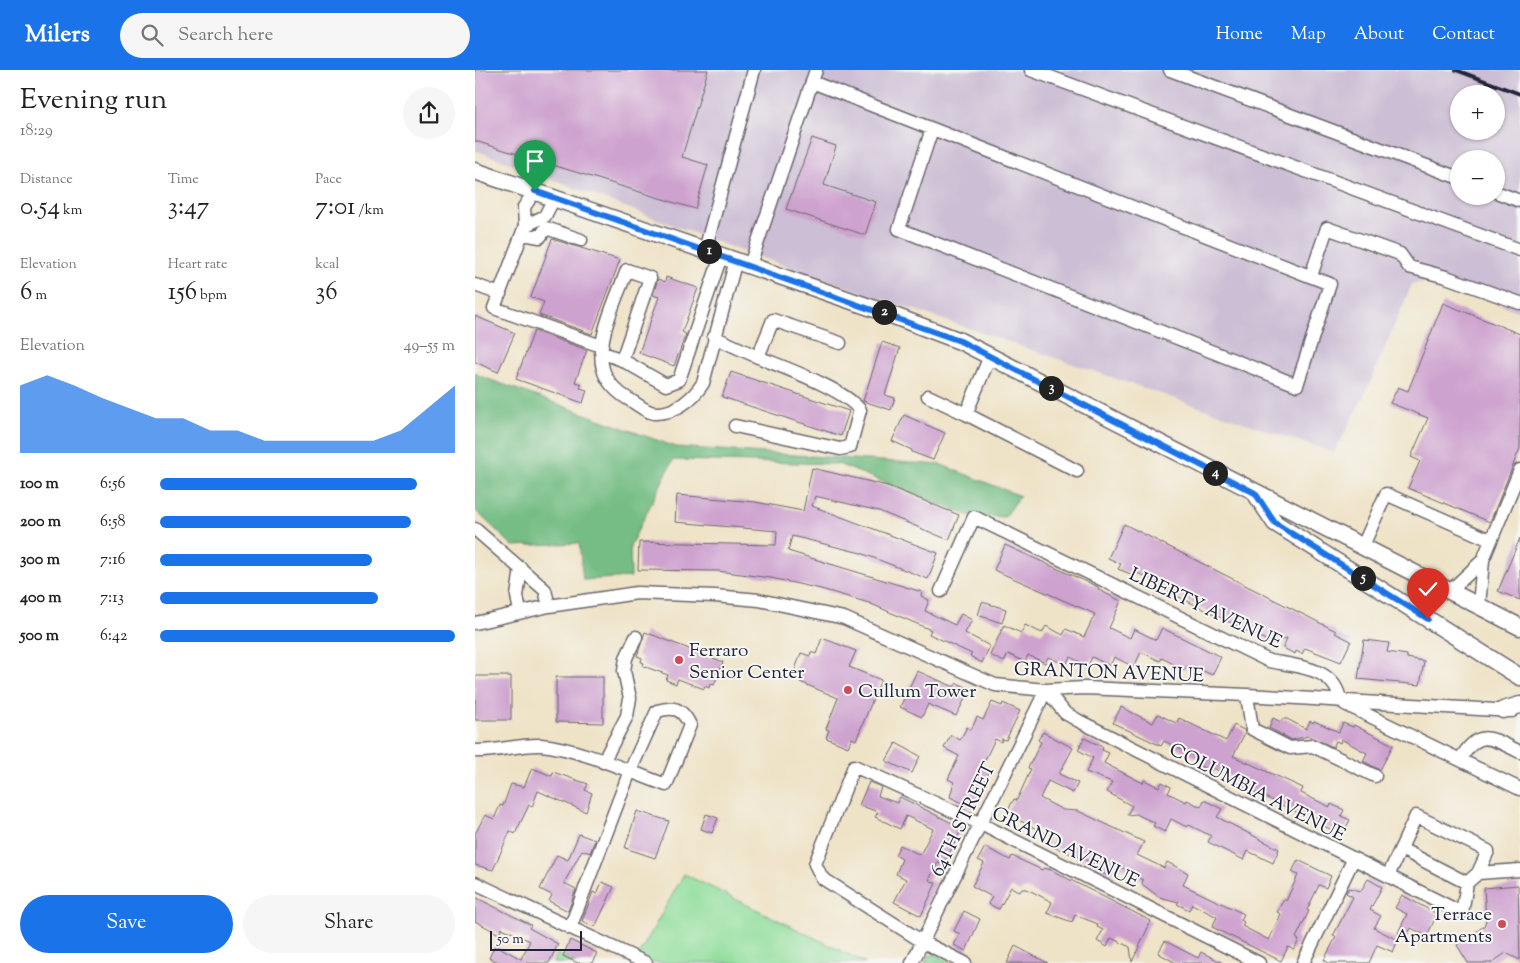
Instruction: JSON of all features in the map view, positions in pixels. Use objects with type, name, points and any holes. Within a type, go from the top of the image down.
[{"type":"main road","points":[[475,171],[736,260],[942,334],[990,356],[1362,548],[1520,627]]},
{"type":"main road","points":[[1255,493],[1275,523],[1520,677]]},
{"type":"main road","points":[[1503,710],[1520,705]]},
{"type":"street","points":[[705,250],[754,70]]},
{"type":"street","points":[[1031,70],[1520,250]]},
{"type":"street","points":[[1170,70],[1450,175]]},
{"type":"street","points":[[622,360],[650,278],[627,270],[601,349],[603,369],[609,382],[625,396],[652,413],[671,411],[695,396],[703,383],[736,260],[814,76],[932,129],[1330,284],[1297,386],[899,230],[932,129]]},
{"type":"street","points":[[535,191],[524,208],[524,230],[495,308],[601,349],[662,384],[675,382]]},
{"type":"street","points":[[1505,195],[1520,201]]},
{"type":"street","points":[[524,230],[545,216],[554,198]]},
{"type":"street","points":[[524,230],[541,238],[546,228],[581,240]]},
{"type":"street","points":[[1311,276],[1327,228],[1400,254],[1409,267],[1446,277],[1520,303]]},
{"type":"street","points":[[680,406],[675,382],[698,324],[736,260]]},
{"type":"street","points":[[475,285],[500,294]]},
{"type":"street","points":[[759,357],[773,320],[841,343]]},
{"type":"street","points":[[698,324],[759,357],[813,380],[854,403],[860,410],[850,447],[840,449],[735,426]]},
{"type":"street","points":[[966,414],[990,356]]},
{"type":"street","points":[[928,396],[1077,471]]},
{"type":"street","points":[[1479,606],[1483,560],[1520,470]]},
{"type":"street","points":[[1362,548],[1386,494],[1490,540]]},
{"type":"street","name":"LIBERTY AVENUE","points":[[941,591],[974,516],[1269,660],[1321,672],[1338,689],[1340,701]]},
{"type":"street","points":[[475,529],[545,590],[549,606]]},
{"type":"street","points":[[1450,591],[1483,560]]},
{"type":"street","points":[[520,612],[517,596],[521,568]]},
{"type":"street","name":"GRANTON AVENUE","points":[[475,623],[549,606],[637,593],[715,596],[759,600],[844,618],[995,686],[1046,690],[1085,688],[1247,695],[1520,712]]},
{"type":"street","points":[[603,762],[627,716],[631,698],[624,671],[626,658],[636,637]]},
{"type":"street","name":"64TH STREET","points":[[912,963],[1046,690]]},
{"type":"street","name":"COLUMBIA AVENUE","points":[[1046,690],[1065,713],[1079,722],[1462,914],[1467,883]]},
{"type":"street","points":[[1247,695],[1252,729],[1290,748],[1313,746],[1375,776]]},
{"type":"street","points":[[1340,701],[1520,789]]},
{"type":"street","points":[[475,751],[539,745],[559,748],[630,771],[666,785],[689,725],[680,711],[670,707],[657,711],[630,771],[570,928]]},
{"type":"street","points":[[1460,760],[1469,745],[1477,739],[1489,738],[1520,752]]},
{"type":"street","name":"GRAND AVENUE","points":[[923,942],[822,878],[815,864],[854,766],[981,824],[1259,963]]},
{"type":"street","points":[[1388,876],[1416,816],[1488,851],[1478,873],[1467,883],[1401,849]]},
{"type":"street","points":[[1303,963],[1353,860]]},
{"type":"street","points":[[1478,873],[1520,870]]},
{"type":"street","points":[[475,883],[608,947],[646,963]]},
{"type":"street","points":[[923,942],[965,963]]},
{"type":"shaded area","points":[[475,70],[1520,70],[1520,312],[1459,289],[1431,282],[1412,284],[1364,396],[1334,453],[733,248],[475,150]]},
{"type":"green space","points":[[475,372],[480,376],[676,447],[942,465],[1020,496],[1005,517],[967,515],[838,464],[673,460],[630,546],[631,577],[583,580],[579,543],[513,546],[475,510]]},
{"type":"green space","points":[[684,874],[866,963],[634,963]]},
{"type":"green space","points":[[557,954],[576,963],[553,963]]},
{"type":"green space","points":[[936,955],[952,963],[925,963],[928,956]]},
{"type":"building","points":[[475,70],[708,70],[682,157],[708,165],[695,209],[475,141]]},
{"type":"building","points":[[812,138],[836,146],[824,185],[876,202],[865,235],[786,209]]},
{"type":"building","points":[[552,239],[620,260],[592,334],[539,315],[544,302],[531,297]]},
{"type":"building","points":[[666,277],[698,288],[682,332],[686,334],[674,366],[639,353],[659,297],[653,295],[658,279],[665,282]]},
{"type":"building","points":[[1443,303],[1520,334],[1520,448],[1490,522],[1408,488],[1420,461],[1411,457],[1428,418],[1390,403],[1398,387],[1408,391]]},
{"type":"building","points":[[475,316],[515,333],[498,372],[475,362]]},
{"type":"building","points":[[534,331],[587,350],[575,382],[582,384],[580,388],[587,390],[583,403],[516,379]]},
{"type":"building","points":[[882,342],[900,348],[885,395],[895,398],[891,410],[863,401]]},
{"type":"building","points":[[731,372],[849,411],[841,436],[722,397]]},
{"type":"building","points":[[904,415],[945,433],[933,460],[912,452],[912,450],[892,441]]},
{"type":"building","points":[[812,468],[888,486],[959,515],[949,540],[879,511],[815,496],[812,506],[938,553],[928,579],[861,553],[792,536],[788,551],[922,592],[921,596],[929,600],[925,611],[955,625],[961,614],[972,620],[965,633],[990,646],[982,663],[970,656],[972,654],[929,634],[931,630],[869,603],[821,589],[771,578],[718,571],[638,570],[639,542],[776,545],[777,531],[675,522],[677,495],[755,502],[803,511]]},
{"type":"building","points":[[1124,524],[1336,631],[1335,633],[1351,641],[1341,662],[1305,648],[1302,654],[1296,651],[1295,654],[1283,648],[1287,638],[1272,643],[1165,590],[1166,587],[1148,578],[1135,572],[1133,575],[1118,569],[1121,564],[1108,558]]},
{"type":"building","points":[[1520,538],[1520,600],[1498,591]]},
{"type":"building","points":[[1005,545],[1098,587],[1099,590],[1121,601],[1109,628],[1130,638],[1134,629],[1156,640],[1162,628],[1221,657],[1212,675],[1195,667],[1194,670],[1187,666],[1185,670],[1162,658],[1160,661],[1141,652],[1134,667],[1114,657],[1110,666],[1092,657],[1088,666],[1070,657],[1066,665],[1048,657],[1045,663],[1028,655],[1025,662],[1008,654],[1004,662],[990,655],[1004,625],[1021,633],[1025,625],[1042,633],[1046,626],[1063,635],[1066,629],[1084,637],[1095,614],[994,570]]},
{"type":"building","points":[[982,602],[1006,609],[1002,623],[978,615]]},
{"type":"building","name":"Ferraro Senior Center","points":[[645,632],[723,662],[714,685],[710,684],[709,688],[705,686],[704,689],[678,679],[676,684],[666,680],[668,675],[643,666],[642,658],[637,656]]},
{"type":"building","name":"Cullum Tower","points":[[822,638],[856,651],[849,667],[881,680],[856,740],[852,738],[848,747],[826,738],[829,730],[826,729],[838,698],[800,682],[801,678],[793,675],[801,653],[810,656],[811,652],[816,654]]},
{"type":"building","points":[[1364,640],[1389,643],[1387,652],[1407,655],[1407,658],[1424,661],[1420,685],[1358,679]]},
{"type":"building","points":[[917,671],[952,686],[955,686],[957,683],[970,689],[956,716],[928,704],[922,717],[900,707]]},
{"type":"building","points":[[475,676],[511,676],[511,720],[475,720]]},
{"type":"building","points":[[556,677],[603,677],[603,723],[556,722]]},
{"type":"building","points":[[992,702],[1002,706],[1003,703],[1020,711],[1006,740],[1002,739],[1001,742],[995,739],[982,766],[990,770],[973,808],[950,797],[954,782],[948,779],[959,756],[944,748],[951,735],[960,740],[967,727],[971,730],[977,717],[983,720]]},
{"type":"building","points":[[1121,707],[1153,723],[1158,714],[1176,723],[1179,718],[1226,741],[1234,725],[1244,730],[1245,733],[1233,756],[1303,788],[1301,793],[1330,807],[1331,804],[1344,810],[1341,816],[1350,820],[1342,835],[1322,825],[1324,821],[1304,812],[1303,815],[1250,790],[1234,781],[1235,779],[1213,768],[1211,771],[1200,766],[1202,760],[1164,741],[1161,746],[1113,723]]},
{"type":"building","points":[[1273,718],[1281,722],[1282,719],[1287,719],[1306,729],[1310,721],[1313,723],[1314,721],[1339,732],[1343,723],[1353,727],[1354,725],[1393,745],[1380,770],[1363,761],[1367,753],[1341,739],[1340,743],[1336,741],[1333,747],[1308,736],[1292,740],[1269,728]]},
{"type":"building","points":[[1043,732],[1073,748],[1059,774],[1078,783],[1073,793],[1048,781],[1040,798],[1063,810],[1078,811],[1144,842],[1137,855],[1164,868],[1167,862],[1188,873],[1183,885],[1244,914],[1241,920],[1244,922],[1242,926],[1269,940],[1281,914],[1277,912],[1284,899],[1286,901],[1298,875],[1292,872],[1298,860],[1331,876],[1326,888],[1319,885],[1296,938],[1299,940],[1294,950],[1288,947],[1281,961],[1212,927],[1217,917],[1192,904],[1189,910],[1177,904],[1179,902],[1159,897],[1142,884],[1143,880],[1137,877],[1138,875],[1116,865],[1110,877],[1091,867],[1093,863],[1049,845],[1053,837],[1006,814],[1014,799],[1017,800],[1031,769],[1028,768],[1041,742],[1038,740]]},
{"type":"building","points":[[1084,738],[1103,747],[1102,750],[1109,753],[1104,763],[1143,783],[1144,780],[1159,787],[1162,782],[1171,787],[1168,793],[1186,802],[1187,800],[1201,807],[1204,800],[1222,809],[1217,817],[1279,849],[1273,863],[1248,851],[1244,860],[1208,842],[1211,836],[1189,825],[1187,827],[1171,819],[1165,832],[1153,826],[1155,823],[1136,814],[1127,815],[1132,806],[1107,792],[1112,782],[1086,772],[1093,758],[1078,750]]},
{"type":"building","points":[[896,743],[920,756],[912,773],[886,761]]},
{"type":"building","points":[[532,768],[552,776],[553,772],[588,784],[585,790],[592,793],[586,812],[538,791],[532,807],[529,805],[515,834],[510,831],[493,870],[475,865],[475,834],[485,815],[494,819],[500,805],[503,806],[511,784],[524,787]]},
{"type":"building","points":[[869,782],[881,787],[878,796],[897,803],[900,797],[962,828],[946,860],[944,859],[942,863],[938,862],[929,880],[936,883],[921,916],[894,902],[906,879],[896,874],[902,859],[895,855],[900,845],[920,855],[933,829],[906,816],[900,829],[875,817],[878,812],[859,805]]},
{"type":"building","points":[[637,811],[669,821],[655,858],[625,848]]},
{"type":"building","points":[[706,814],[718,818],[712,833],[701,829]]},
{"type":"building","points":[[579,834],[595,840],[590,853],[582,850],[564,883],[576,889],[568,911],[549,901],[552,895],[540,889],[557,855],[568,860]]},
{"type":"building","points":[[985,847],[1010,860],[1012,856],[1042,870],[1044,868],[1051,870],[1151,921],[1132,962],[1130,947],[1111,938],[1107,947],[1097,941],[1103,930],[1097,927],[1098,924],[1075,915],[1072,922],[1047,913],[1052,902],[1027,889],[1022,889],[1020,892],[1011,887],[999,909],[988,904],[992,897],[972,886],[984,863],[978,860]]},
{"type":"building","points":[[1368,879],[1382,887],[1370,910],[1381,916],[1374,928],[1398,940],[1393,952],[1377,945],[1369,963],[1329,963],[1324,960],[1336,937],[1333,936],[1353,897],[1346,893],[1349,888],[1361,891]]},
{"type":"building","points":[[602,882],[614,887],[595,927],[582,921],[593,892],[597,894]]},
{"type":"building","name":"Terrace Apartments","points":[[1518,885],[1520,960],[1506,953],[1491,963],[1468,963],[1457,945],[1484,926],[1486,920],[1484,888]]},
{"type":"building","points":[[1402,895],[1437,914],[1427,936],[1411,928],[1406,937],[1398,933],[1407,914],[1395,908]]},
{"type":"building","points":[[475,897],[531,925],[529,928],[558,944],[549,963],[500,963],[489,958],[495,945],[521,959],[530,941],[502,928],[499,934],[475,921]]},
{"type":"building","points":[[964,911],[980,919],[966,951],[954,945],[960,934],[954,931]]},
{"type":"building","points":[[570,940],[597,953],[592,963],[578,963],[563,956]]},
{"type":"building","points":[[1165,941],[1198,958],[1201,952],[1223,963],[1176,963],[1158,953]]},
{"type":"building","points":[[1015,946],[1048,963],[1007,963]]},
{"type":"railway","points":[[1456,70],[1520,94]]},
{"type":"place","name":"Ferraro Senior Center","points":[[679,660]]},
{"type":"place","name":"Cullum Tower","points":[[848,690]]},
{"type":"place","name":"Terrace Apartments","points":[[1502,924]]},
{"type":"route","points":[[535,191],[881,311],[967,344],[1255,493],[1275,523],[1428,619]]}]
